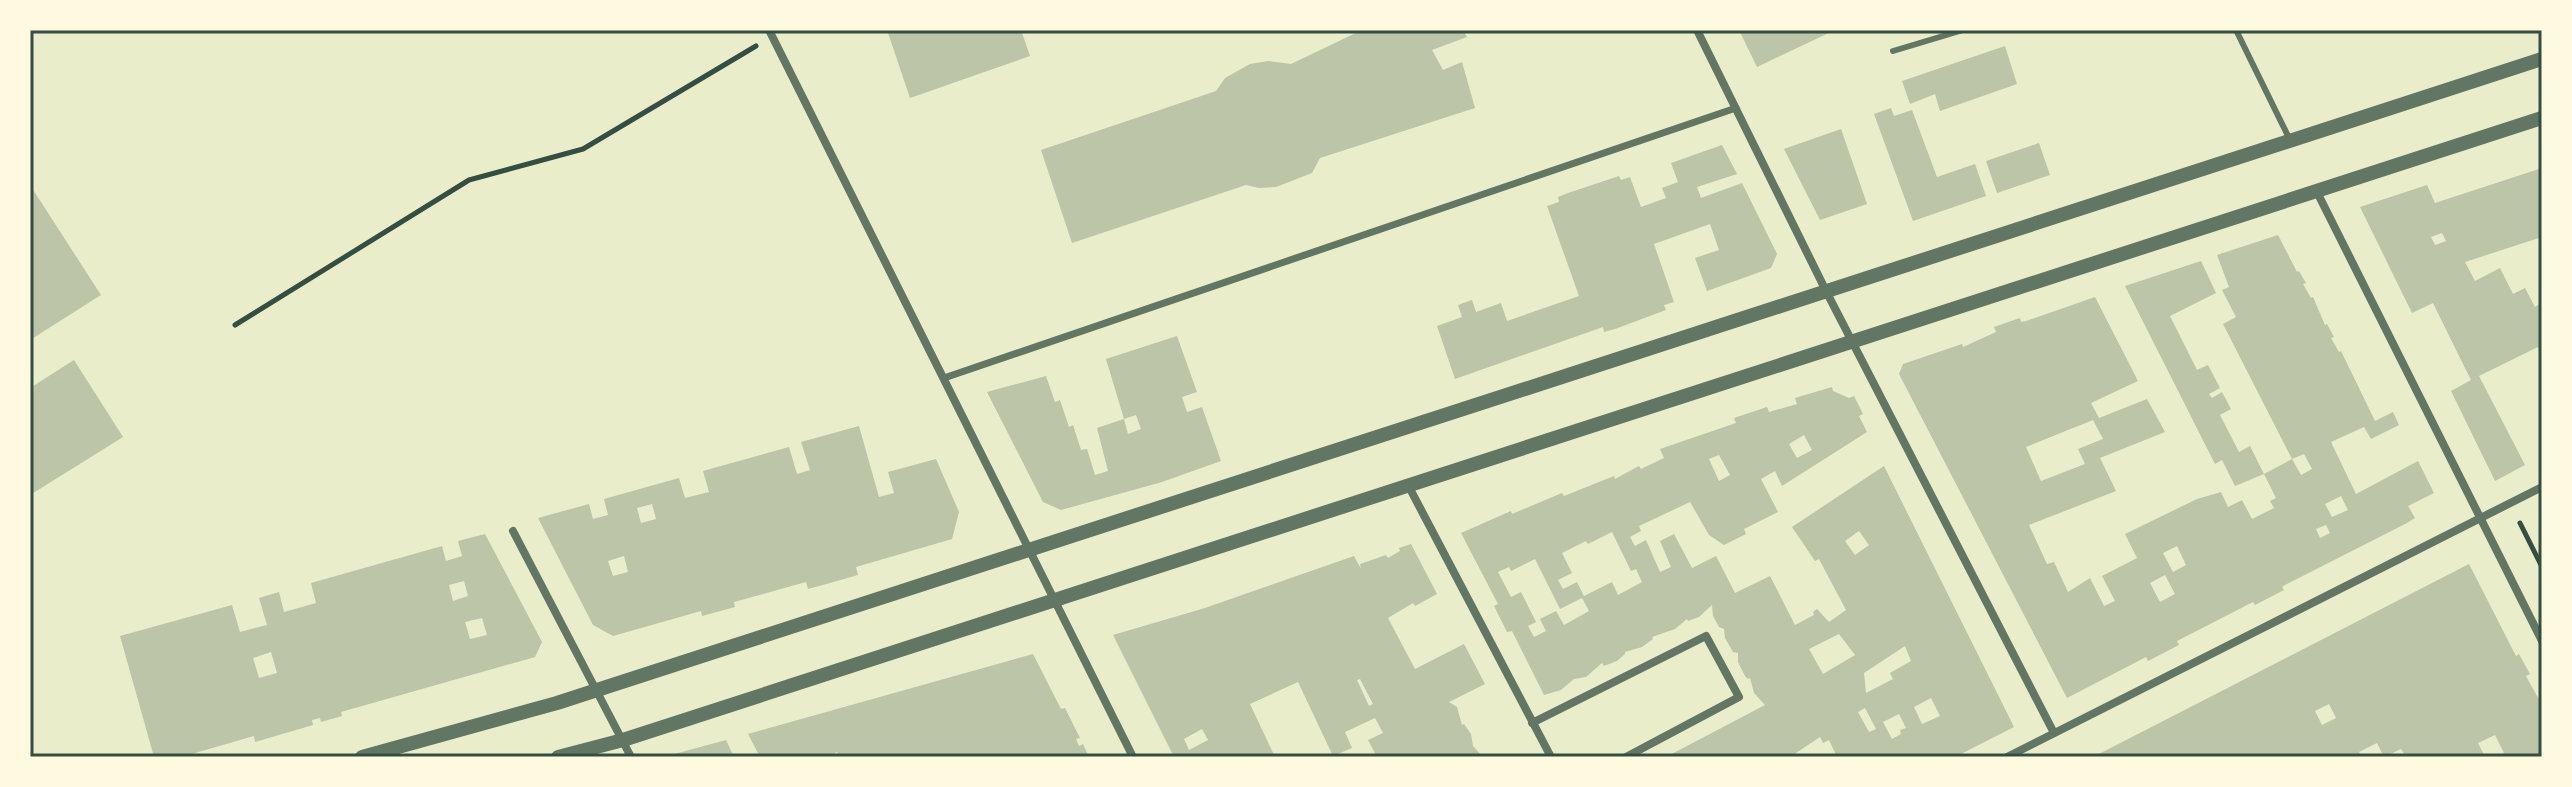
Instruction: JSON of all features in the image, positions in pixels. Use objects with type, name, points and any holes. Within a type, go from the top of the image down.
[{"type":"street","points":[[1697,30],[1826,291],[2054,733]]},
{"type":"street","points":[[771,33],[1133,757]]},
{"type":"street","points":[[362,757],[594,690],[1031,551],[1094,527],[2542,59]]},
{"type":"street","points":[[944,378],[1736,108]]},
{"type":"street","points":[[558,757],[623,740],[1055,601],[2542,118]]},
{"type":"street","points":[[2317,192],[2542,641]]},
{"type":"street","points":[[1408,485],[1551,757]]},
{"type":"street","points":[[2007,757],[2542,487]]},
{"type":"street","points":[[513,531],[631,757]]},
{"type":"street","points":[[1532,723],[1706,636],[1739,697],[1626,757]]},
{"type":"lane","points":[[1893,51],[1963,30]]},
{"type":"lane","points":[[2236,30],[2290,141]]},
{"type":"path","points":[[235,325],[469,180],[583,149],[771,33]]},
{"type":"path","points":[[2515,514],[2542,567]]},
{"type":"building","points":[[887,30],[1021,30],[1030,56],[910,98]]},
{"type":"building","points":[[1362,30],[1463,30],[1467,37],[1432,50],[1443,70],[1462,62],[1475,108],[1320,158],[1312,173],[1276,187],[1246,185],[1072,243],[1041,150],[1216,91],[1225,78],[1250,64],[1268,61],[1291,64]]},
{"type":"building","points":[[1739,30],[1835,30],[1757,67]]},
{"type":"building","points":[[2005,46],[2017,84],[1940,111],[1935,94],[1910,104],[1902,81]]},
{"type":"building","points":[[1891,108],[1894,116],[1912,110],[1937,177],[1975,164],[1986,196],[1913,221],[1874,114]]},
{"type":"building","points":[[1841,129],[1867,204],[1820,220],[1784,149]]},
{"type":"building","points":[[2039,143],[2050,175],[1997,193],[1986,161]]},
{"type":"building","points":[[1722,145],[1737,174],[1697,187],[1701,198],[1742,183],[1777,254],[1771,268],[1707,291],[1695,258],[1719,250],[1710,224],[1654,244],[1674,302],[1664,305],[1666,310],[1604,332],[1603,327],[1455,379],[1437,326],[1462,317],[1458,305],[1472,300],[1476,312],[1501,303],[1507,321],[1579,296],[1547,206],[1559,202],[1558,197],[1619,176],[1621,180],[1630,177],[1641,207],[1666,198],[1662,188],[1678,182],[1671,163]]},
{"type":"building","points":[[2542,168],[2542,237],[2465,262],[2475,281],[2500,268],[2513,294],[2525,288],[2535,307],[2540,304],[2542,309],[2542,354],[2538,347],[2479,376],[2525,465],[2495,481],[2451,391],[2471,380],[2433,303],[2412,313],[2360,207],[2427,185],[2435,203]],"holes":[[[2442,233],[2446,241],[2435,245],[2431,237]]]},
{"type":"building","points":[[30,185],[101,295],[30,340]]},
{"type":"building","points":[[2278,235],[2306,283],[2303,284],[2313,297],[2375,421],[2393,412],[2399,425],[2371,439],[2364,427],[2331,442],[2356,494],[2418,461],[2434,493],[2408,506],[2415,518],[2407,523],[2285,585],[2282,587],[2284,590],[2255,605],[2253,602],[2177,641],[2179,645],[2148,661],[2146,657],[2067,698],[1899,374],[1903,364],[1962,344],[1963,347],[1996,332],[1994,327],[2020,318],[2021,322],[2026,321],[2095,297],[2138,381],[2091,403],[2099,418],[2147,399],[2165,432],[2100,458],[2116,491],[2029,525],[2047,564],[2054,562],[2068,592],[2090,578],[2104,606],[2115,601],[2102,576],[2137,558],[2125,534],[2197,499],[2221,492],[2228,507],[2242,500],[2252,519],[2274,508],[2270,501],[2276,498],[2264,474],[2292,459],[2223,324],[2236,317],[2222,290],[2229,287],[2217,255]],"holes":[[[2093,420],[2103,439],[2078,449],[2085,464],[2041,481],[2026,447]],[[2304,454],[2312,469],[2301,475],[2292,459]],[[2341,496],[2348,510],[2332,517],[2325,504]],[[2326,525],[2330,533],[2320,538],[2316,529]],[[2177,546],[2186,565],[2173,572],[2163,553]],[[2165,575],[2175,594],[2160,602],[2150,583]]]},
{"type":"building","points":[[2201,261],[2216,293],[2170,316],[2197,370],[2208,365],[2220,388],[2209,394],[2212,398],[2222,392],[2231,409],[2220,415],[2239,452],[2250,446],[2264,474],[2235,486],[2222,460],[2215,464],[2125,286]]},
{"type":"building","points":[[1177,336],[1197,392],[1182,397],[1187,412],[1202,407],[1221,461],[1162,482],[1061,510],[1043,502],[987,392],[1046,376],[1055,402],[1060,400],[1069,427],[1073,425],[1081,450],[1087,449],[1095,475],[1108,471],[1097,428],[1124,419],[1106,359]],"holes":[[[1136,415],[1141,429],[1128,434],[1124,419]]]},
{"type":"building","points":[[74,360],[123,437],[30,495],[30,388]]},
{"type":"building","points":[[1832,387],[1833,391],[1849,398],[1854,396],[1867,432],[1782,486],[1775,471],[1761,479],[1778,512],[1744,529],[1746,534],[1724,545],[1709,535],[1690,502],[1639,526],[1641,531],[1630,537],[1635,546],[1646,540],[1660,572],[1671,567],[1660,541],[1674,534],[1692,568],[1716,556],[1735,593],[1770,576],[1795,625],[1814,615],[1817,609],[1829,622],[1846,610],[1819,559],[1815,561],[1792,527],[1884,466],[2014,727],[1955,757],[1837,757],[1829,740],[1823,743],[1820,737],[1790,757],[1666,757],[1765,705],[1754,693],[1750,678],[1745,676],[1738,662],[1738,653],[1733,652],[1724,629],[1719,627],[1713,616],[1712,605],[1699,617],[1687,619],[1675,629],[1652,637],[1642,647],[1625,652],[1617,661],[1604,666],[1602,663],[1586,677],[1574,679],[1561,690],[1544,695],[1512,631],[1507,632],[1494,606],[1498,604],[1461,533],[1511,511],[1512,514],[1614,476],[1615,479],[1639,466],[1641,469],[1664,458],[1660,449],[1736,423],[1734,418],[1767,407],[1769,412],[1797,404],[1795,398]],"holes":[[[1804,435],[1812,450],[1797,458],[1789,444]],[[1719,455],[1730,475],[1719,481],[1709,459]],[[1859,531],[1869,545],[1855,555],[1845,541]],[[1612,532],[1631,571],[1636,569],[1642,582],[1618,595],[1612,582],[1584,596],[1577,582],[1563,589],[1558,580],[1572,573],[1562,553]],[[1535,559],[1560,609],[1582,598],[1589,611],[1564,625],[1556,611],[1540,619],[1546,631],[1534,637],[1528,626],[1536,622],[1521,592],[1511,597],[1498,572],[1509,567],[1511,571]],[[1839,634],[1855,655],[1823,674],[1809,649]],[[1905,646],[1911,661],[1890,673],[1893,679],[1866,693],[1864,673]],[[1931,698],[1940,716],[1922,724],[1914,707]],[[1865,708],[1876,729],[1869,732],[1858,712]],[[1899,714],[1906,728],[1900,730],[1901,734],[1892,739],[1883,722]]]},
{"type":"building","points":[[859,426],[879,497],[894,493],[888,472],[936,459],[959,512],[952,539],[856,567],[858,575],[808,589],[806,582],[734,602],[735,607],[702,616],[701,611],[613,636],[593,625],[538,518],[589,504],[593,519],[608,515],[604,499],[679,478],[685,498],[709,492],[703,471],[789,447],[797,474],[810,470],[801,442]],"holes":[[[652,504],[656,519],[641,523],[637,508]],[[624,556],[628,572],[613,576],[608,561]]]},
{"type":"building","points":[[485,534],[542,642],[535,657],[341,712],[342,716],[321,722],[320,718],[312,720],[313,725],[255,742],[254,736],[181,757],[154,757],[120,636],[232,605],[240,632],[267,625],[259,598],[279,592],[284,612],[316,603],[311,583],[442,546],[446,561],[462,556],[458,541]],"holes":[[[464,581],[468,596],[453,601],[449,585]],[[482,618],[487,635],[470,639],[465,622]],[[271,652],[277,673],[259,678],[253,658]]]},
{"type":"building","points":[[1411,544],[1437,594],[1415,606],[1413,603],[1388,618],[1415,669],[1464,644],[1485,684],[1449,702],[1457,707],[1462,725],[1471,734],[1473,746],[1483,757],[1377,757],[1368,740],[1383,733],[1375,718],[1345,732],[1352,748],[1333,756],[1298,682],[1250,704],[1275,757],[1174,757],[1113,635],[1205,608],[1354,556],[1361,569],[1360,564],[1386,555],[1388,558],[1400,551],[1399,548]],"holes":[[[1360,679],[1373,704],[1369,706],[1357,680]],[[1202,729],[1208,740],[1189,750],[1184,739]]]},
{"type":"building","points":[[2469,564],[2516,656],[2519,654],[2530,674],[2526,676],[2542,705],[2542,757],[2497,757],[2504,753],[2495,735],[2478,743],[2485,757],[2406,757],[2401,749],[2384,757],[2377,743],[2359,752],[2362,757],[2093,757]],"holes":[[[2329,704],[2336,718],[2322,725],[2315,711]]]},
{"type":"building","points":[[1033,654],[1061,709],[1065,708],[1080,738],[1076,739],[1079,746],[1083,744],[1089,757],[839,757],[837,752],[827,757],[760,757],[748,734]]},
{"type":"building","points":[[726,740],[734,757],[667,757],[667,756]]}]
